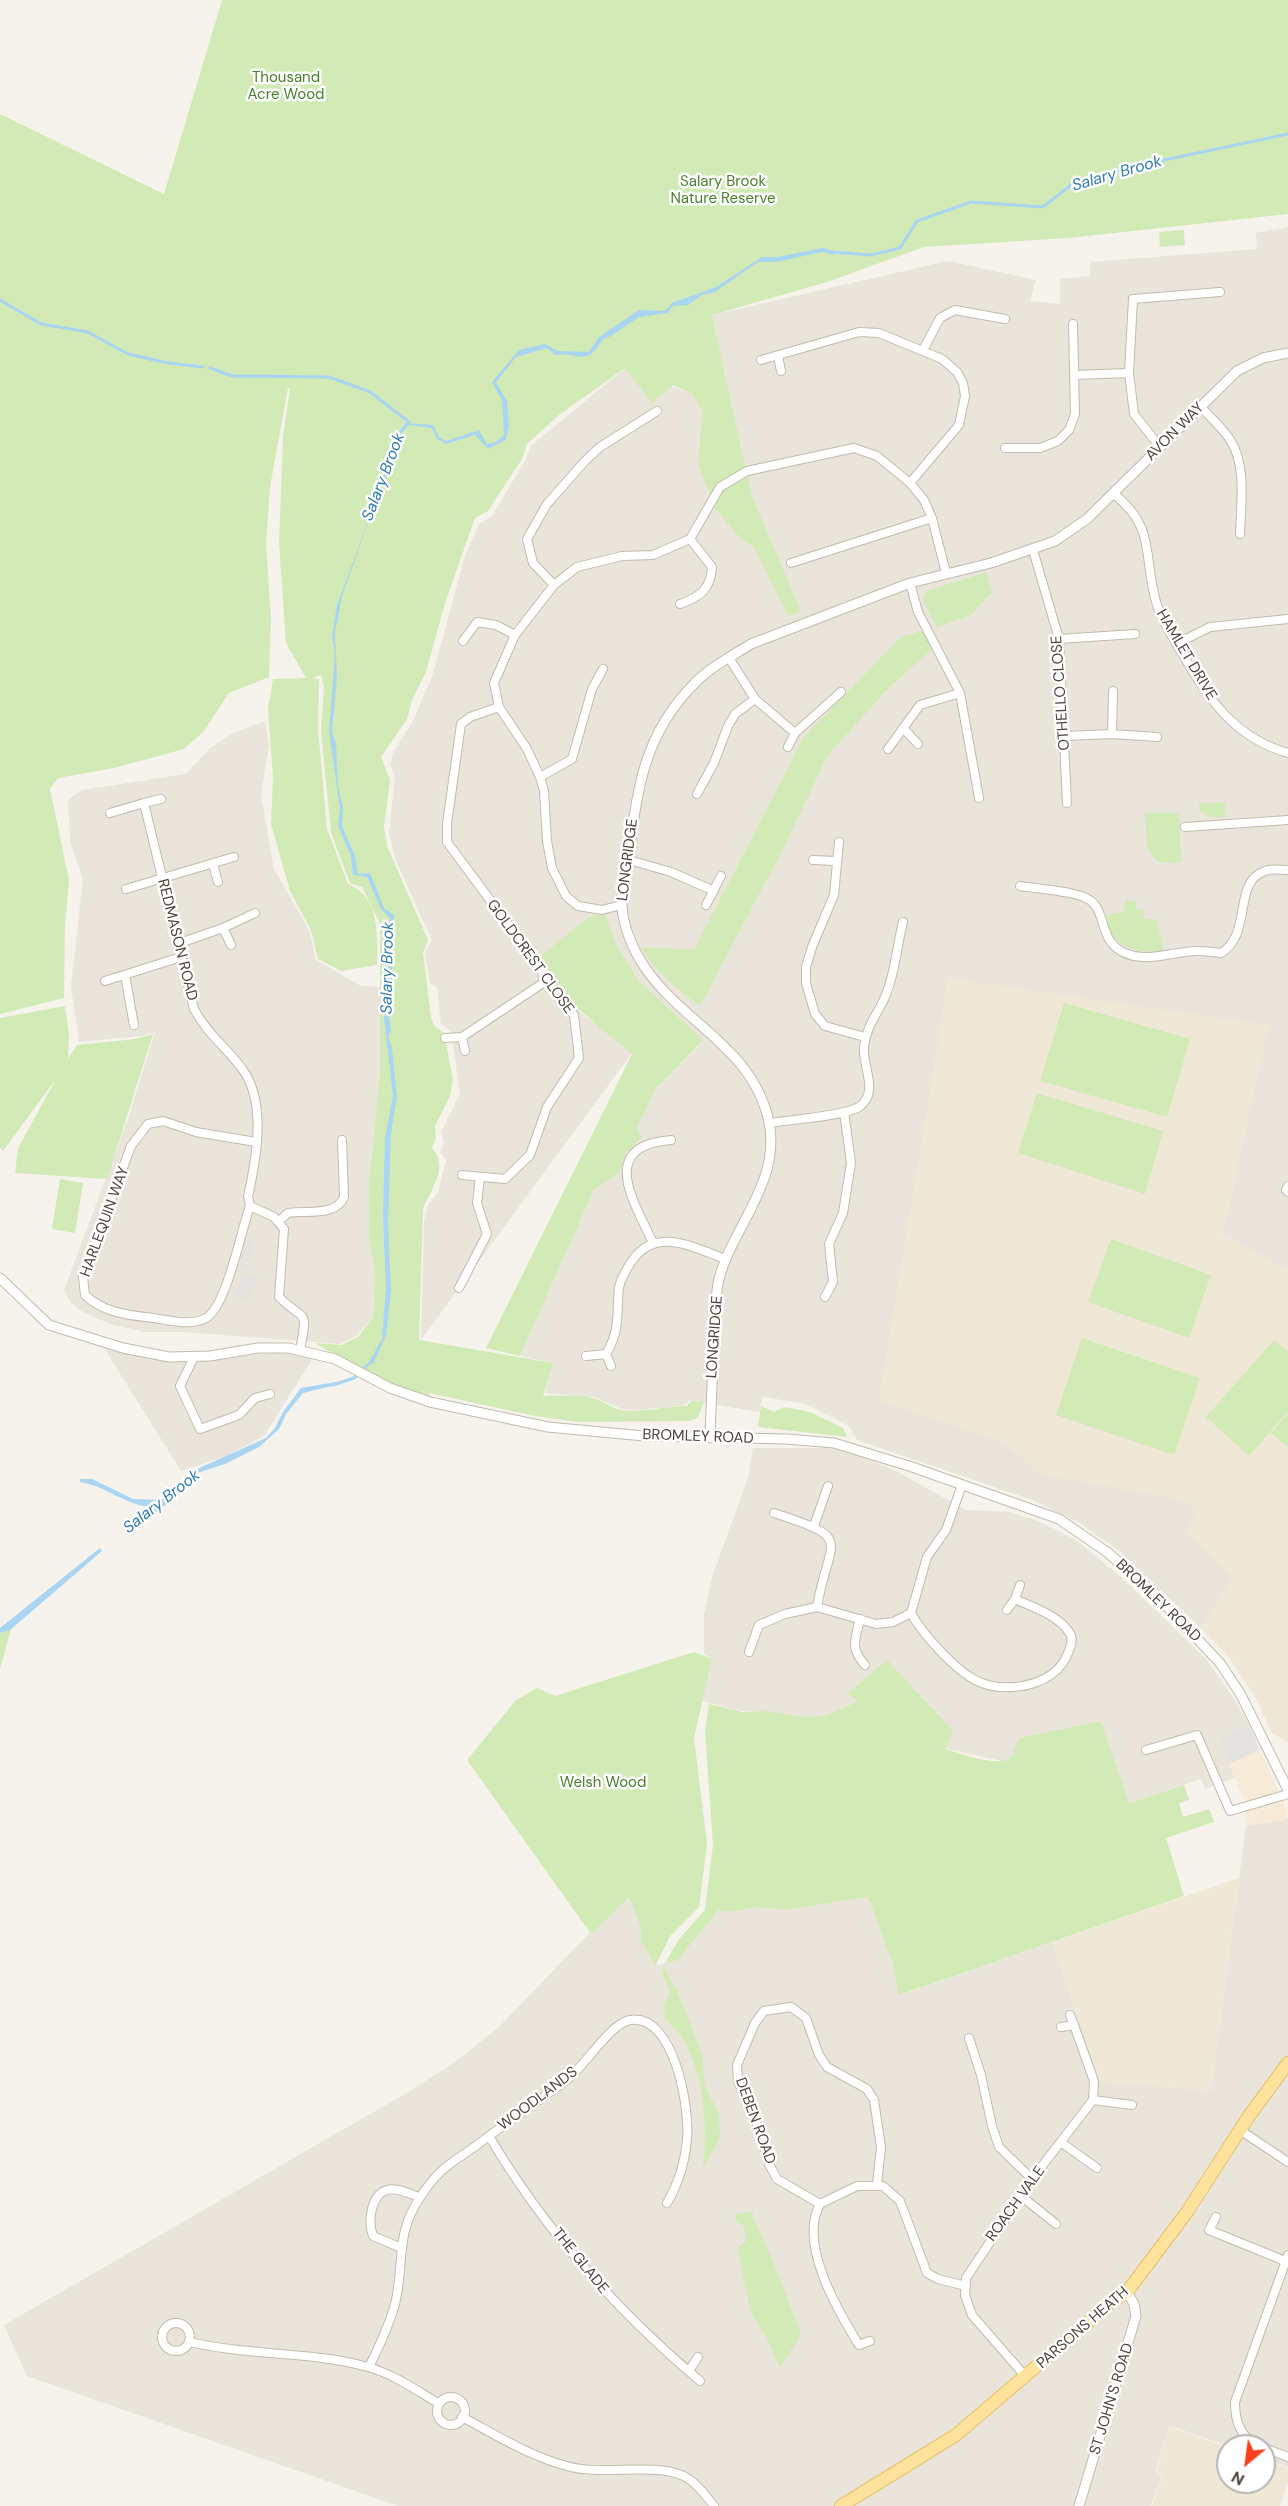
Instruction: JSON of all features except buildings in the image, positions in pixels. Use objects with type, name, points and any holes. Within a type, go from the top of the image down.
[{"type":"main road","name":"PARSONS HEATH","points":[[842,2506],[957,2434],[1126,2292],[1184,2217],[1240,2130],[1288,2063]]},
{"type":"street","points":[[1160,447],[1134,414],[1129,373],[1133,299],[1220,292]]},
{"type":"street","points":[[923,350],[940,318],[955,309],[1005,319]]},
{"type":"street","points":[[1005,448],[1040,448],[1058,441],[1069,430],[1075,414],[1073,324]]},
{"type":"street","points":[[761,360],[859,332],[879,333],[942,358],[957,372],[965,396],[959,425],[910,483]]},
{"type":"street","name":"AVON WAY","points":[[1073,529],[1114,494],[1237,371],[1263,358],[1288,353]]},
{"type":"street","points":[[778,356],[781,371]]},
{"type":"street","points":[[1075,375],[1129,373]]},
{"type":"street","points":[[1201,407],[1229,438],[1236,452],[1240,471],[1240,534]]},
{"type":"street","points":[[554,585],[533,563],[527,539],[547,504],[600,447],[657,411]]},
{"type":"street","points":[[621,905],[602,910],[578,906],[566,896],[552,868],[547,841],[544,791],[540,777],[527,749],[499,707],[494,683],[515,635],[554,585],[577,567],[622,556],[653,555],[690,539],[720,487],[747,471],[854,448],[877,456],[910,483],[924,500],[932,518],[946,573]]},
{"type":"street","name":"HAMLET DRIVE","points":[[1114,494],[1130,507],[1141,523],[1147,544],[1157,607],[1197,680],[1223,715],[1245,734],[1270,748],[1288,753]]},
{"type":"street","points":[[791,563],[932,518]]},
{"type":"street","name":"LONGRIDGE","points":[[710,1438],[716,1297],[725,1259],[759,1195],[769,1155],[769,1123],[751,1076],[715,1035],[662,988],[646,968],[626,927],[621,905],[629,860],[633,817],[644,760],[671,711],[695,682],[751,644],[910,583],[1033,550],[1073,529]]},
{"type":"street","points":[[680,604],[705,592],[712,578],[712,567],[690,539]]},
{"type":"street","name":"OTHELLO CLOSE","points":[[1033,550],[1059,639],[1067,803]]},
{"type":"street","points":[[910,583],[918,612],[960,693],[979,798]]},
{"type":"street","points":[[1176,644],[1210,627],[1288,620]]},
{"type":"street","points":[[463,641],[477,622],[495,625],[515,635]]},
{"type":"street","points":[[1059,639],[1135,634]]},
{"type":"street","points":[[729,658],[754,699],[795,733]]},
{"type":"street","points":[[540,777],[572,759],[592,689],[603,669]]},
{"type":"street","points":[[1112,734],[1113,691]]},
{"type":"street","points":[[788,747],[795,733],[840,692]]},
{"type":"street","points":[[888,749],[920,705],[960,693]]},
{"type":"street","points":[[697,794],[714,763],[735,714],[754,699]]},
{"type":"street","name":"GOLDCREST CLOSE","points":[[462,1175],[505,1179],[530,1155],[548,1107],[579,1058],[574,1015],[546,981],[538,966],[447,842],[460,724],[470,717],[499,707]]},
{"type":"street","points":[[903,728],[918,744]]},
{"type":"street","points":[[1065,736],[1112,734],[1157,736]]},
{"type":"street","points":[[110,813],[160,799]]},
{"type":"street","name":"REDMASON ROAD","points":[[144,803],[194,1009],[204,1028],[248,1079],[257,1122],[248,1197],[250,1206]]},
{"type":"street","points":[[1185,827],[1288,820]]},
{"type":"street","points":[[839,842],[834,895],[812,947],[806,967],[806,983],[815,1014],[825,1026],[865,1037]]},
{"type":"street","points":[[126,889],[234,857]]},
{"type":"street","points":[[629,860],[671,872],[714,891]]},
{"type":"street","points":[[813,860],[836,861]]},
{"type":"street","points":[[213,864],[218,882]]},
{"type":"street","points":[[1020,886],[1079,896],[1092,901],[1100,914],[1105,935],[1118,947],[1134,956],[1197,951],[1221,953],[1236,940],[1241,924],[1244,898],[1252,879],[1265,870],[1288,870]]},
{"type":"street","points":[[706,905],[722,876]]},
{"type":"street","points":[[177,944],[255,914]]},
{"type":"street","points":[[769,1123],[844,1112],[860,1106],[870,1091],[863,1050],[865,1037],[886,996],[903,922]]},
{"type":"street","points":[[223,928],[231,945]]},
{"type":"street","points":[[105,981],[181,957]]},
{"type":"street","points":[[125,975],[134,1025]]},
{"type":"street","points":[[445,1038],[462,1036],[546,981]]},
{"type":"street","points":[[462,1036],[465,1051]]},
{"type":"street","points":[[825,1297],[833,1282],[829,1244],[843,1213],[850,1163],[844,1112]]},
{"type":"street","name":"HARLEQUIN WAY","points":[[250,1206],[236,1257],[217,1307],[211,1316],[193,1323],[119,1314],[92,1302],[85,1295],[84,1277],[131,1146],[148,1124],[163,1121],[196,1132],[256,1142]]},
{"type":"street","points":[[279,1221],[288,1213],[331,1210],[341,1204],[344,1197],[342,1140]]},
{"type":"street","points":[[653,1243],[625,1178],[628,1164],[641,1146],[654,1141],[671,1140]]},
{"type":"street","points":[[459,1288],[487,1234],[477,1203],[480,1177]]},
{"type":"street","points":[[250,1206],[266,1212],[279,1221],[284,1229],[279,1297],[302,1314],[305,1322],[300,1350]]},
{"type":"street","points":[[606,1354],[616,1336],[619,1284],[633,1259],[653,1243],[668,1240],[686,1244],[725,1259]]},
{"type":"street","name":"BROMLEY ROAD","points":[[0,1278],[38,1317],[58,1330],[145,1353],[194,1356],[258,1348],[300,1350],[335,1359],[404,1393],[473,1412],[548,1426],[603,1433],[834,1443],[962,1485],[1072,1526],[1107,1552],[1155,1594],[1220,1663],[1284,1770],[1288,1792]]},
{"type":"street","points":[[585,1356],[606,1354]]},
{"type":"street","points":[[606,1354],[611,1366]]},
{"type":"street","points":[[194,1356],[180,1386],[200,1429],[239,1415],[255,1398],[270,1394]]},
{"type":"street","points":[[749,1652],[759,1624],[784,1614],[817,1607],[876,1624],[894,1622],[911,1613],[927,1557],[946,1530],[962,1485]]},
{"type":"street","points":[[814,1526],[828,1486]]},
{"type":"street","points":[[774,1513],[814,1526],[825,1532],[832,1541],[817,1607]]},
{"type":"street","points":[[1007,1610],[1020,1586]]},
{"type":"street","points":[[911,1613],[920,1627],[972,1679],[998,1687],[1047,1679],[1058,1672],[1072,1645],[1071,1634],[1061,1623],[1015,1599]]},
{"type":"street","points":[[860,1619],[853,1646],[854,1653],[865,1665]]},
{"type":"street","points":[[1146,1750],[1197,1735],[1230,1811],[1288,1792]]},
{"type":"street","name":"DEBEN ROAD","points":[[820,2204],[812,2202],[777,2179],[769,2164],[758,2127],[738,2081],[737,2065],[754,2023],[764,2011],[791,2007],[806,2018],[819,2055],[827,2067],[867,2089],[874,2100],[881,2147],[877,2185]]},
{"type":"street","points":[[1070,2015],[1094,2081],[1093,2100],[1132,2105]]},
{"type":"street","name":"WOODLANDS","points":[[369,2367],[395,2303],[399,2247],[419,2197],[447,2164],[571,2077],[615,2027],[629,2020],[643,2020],[653,2025],[669,2048],[680,2076],[687,2137],[677,2188],[667,2203]]},
{"type":"street","points":[[1061,2027],[1074,2025]]},
{"type":"street","points":[[969,2038],[999,2146],[1032,2179]]},
{"type":"street","name":"ROACH VALE","points":[[966,2286],[966,2278],[976,2261],[1032,2179],[1093,2100]]},
{"type":"street","points":[[1240,2130],[1288,2162]]},
{"type":"street","name":"THE GLADE","points":[[489,2136],[511,2172],[605,2292],[659,2347],[700,2381]]},
{"type":"street","points":[[1062,2143],[1098,2168]]},
{"type":"street","points":[[870,2341],[859,2345],[836,2306],[814,2241],[813,2224],[820,2204],[857,2186],[877,2185],[893,2193],[900,2201],[927,2273],[966,2286],[965,2295],[972,2315],[1025,2376]]},
{"type":"street","points":[[399,2247],[372,2236],[369,2226],[376,2198],[385,2190],[397,2189],[419,2197]]},
{"type":"street","points":[[1021,2196],[1056,2224]]},
{"type":"street","points":[[1216,2217],[1209,2230],[1287,2258],[1235,2402],[1235,2416],[1242,2434]]},
{"type":"street","name":"ST JOHN'S ROAD","points":[[1079,2506],[1136,2316],[1134,2304],[1126,2292]]},
{"type":"street","points":[[190,2342],[222,2349],[301,2355],[369,2367],[387,2374],[438,2403]]},
{"type":"street","points":[[689,2371],[698,2357]]},
{"type":"street","points":[[446,2397],[455,2397],[464,2404],[465,2411],[458,2424],[446,2424],[439,2420],[436,2410],[438,2403],[446,2397]]},
{"type":"street","points":[[462,2417],[537,2457],[568,2467],[610,2472],[661,2470],[678,2473],[699,2487],[714,2506]]},
{"type":"shaded area","points":[[1288,227],[1288,1270],[1223,1235],[1268,1025],[880,1400],[1007,1444],[1037,1472],[1181,1499],[1197,1511],[1186,1531],[1233,1578],[1201,1628],[1118,1550],[1078,1522],[1032,1500],[857,1440],[848,1425],[806,1404],[763,1397],[759,1412],[689,1400],[686,1405],[639,1410],[622,1409],[594,1397],[545,1393],[553,1363],[520,1356],[594,1190],[619,1173],[626,1153],[643,1137],[637,1128],[656,1089],[703,1041],[639,981],[617,946],[604,915],[580,1012],[632,1053],[421,1340],[424,1221],[428,1205],[438,1192],[446,1160],[440,1152],[444,1143],[441,1132],[460,1094],[451,1031],[441,1024],[437,987],[430,983],[425,953],[432,940],[396,861],[389,833],[395,776],[391,767],[392,755],[414,719],[433,674],[465,556],[479,524],[492,516],[526,459],[531,446],[625,368],[692,394],[702,410],[698,464],[742,540],[754,547],[788,615],[800,612],[752,496],[712,315],[948,261],[1036,280],[1030,301],[1060,304],[1060,279],[1090,276],[1090,262],[1257,249],[1256,233]],"holes":[[[986,572],[922,600],[927,591]],[[933,648],[887,690],[828,754],[779,857],[700,1005],[641,947],[694,951],[803,738]]]},
{"type":"shaded area","points":[[265,721],[269,746],[261,795],[274,869],[309,930],[316,960],[361,986],[380,987],[380,1071],[369,1181],[369,1237],[375,1277],[373,1317],[356,1336],[340,1344],[183,1332],[145,1332],[110,1324],[81,1311],[71,1303],[64,1290],[128,1119],[155,1032],[141,1036],[79,1042],[71,986],[83,879],[70,841],[68,800],[82,790],[186,774],[209,749],[231,734]]},
{"type":"shaded area","points":[[948,978],[1269,1025],[1223,1235],[1288,1270],[1288,1743],[1271,1732],[1258,1702],[1228,1656],[1201,1628],[1232,1578],[1186,1531],[1197,1511],[1181,1499],[1080,1482],[1037,1472],[1007,1444],[879,1401]]},
{"type":"shaded area","points":[[247,1238],[254,1239],[247,1270],[239,1267]]},
{"type":"shaded area","points":[[244,1272],[257,1277],[247,1301],[234,1296]]},
{"type":"shaded area","points":[[104,1348],[182,1362],[271,1353],[298,1354],[313,1358],[264,1436],[226,1456],[181,1471]]},
{"type":"shaded area","points":[[753,1448],[827,1448],[854,1453],[900,1473],[966,1510],[1010,1512],[1041,1522],[1076,1540],[1121,1577],[1206,1659],[1235,1700],[1249,1725],[1218,1740],[1235,1778],[1205,1789],[1201,1779],[1129,1803],[1101,1721],[1022,1737],[1012,1757],[1002,1761],[944,1748],[849,1693],[859,1702],[826,1715],[807,1717],[766,1711],[739,1711],[702,1701],[712,1659],[704,1654],[704,1614],[712,1577],[748,1478]]},
{"type":"shaded area","points":[[1249,1725],[1288,1813],[1285,1820],[1246,1826],[1246,1803],[1218,1740]]},
{"type":"shaded area","points":[[1249,1725],[1260,1750],[1229,1764],[1218,1740]]},
{"type":"shaded area","points":[[1288,1818],[1288,2467],[1276,2463],[1276,2434],[1216,2434],[1216,2442],[1170,2426],[1155,2472],[1162,2476],[1151,2506],[398,2506],[27,2376],[4,2325],[410,2091],[455,2062],[499,2027],[597,1925],[629,1897],[641,1928],[641,1942],[656,1965],[677,1961],[719,1910],[732,1912],[757,1907],[788,1910],[868,1897],[892,1962],[900,1995],[1052,1942],[1100,2081],[1211,2091],[1246,1826]]},
{"type":"shaded area","points":[[1239,1878],[1211,2091],[1100,2081],[1052,1942]]},
{"type":"shaded area","points":[[1170,2427],[1216,2443],[1216,2494],[1276,2494],[1276,2464],[1288,2468],[1288,2483],[1280,2506],[1152,2506],[1163,2475],[1156,2472]]},
{"type":"green space","points":[[222,0],[1288,0],[1288,214],[1069,238],[924,247],[827,282],[712,315],[752,496],[801,612],[788,616],[754,547],[742,540],[715,508],[698,464],[702,410],[692,394],[673,385],[652,403],[625,368],[559,415],[527,444],[522,459],[488,511],[475,518],[445,603],[426,672],[412,700],[407,719],[381,757],[390,780],[384,827],[387,846],[428,940],[423,953],[431,1017],[434,1026],[444,1033],[453,1079],[450,1096],[435,1126],[436,1139],[432,1148],[437,1156],[439,1171],[423,1209],[419,1340],[553,1363],[543,1396],[590,1397],[617,1409],[630,1411],[687,1406],[691,1401],[704,1402],[698,1417],[690,1421],[578,1422],[535,1416],[429,1393],[430,1402],[361,1370],[315,1343],[341,1345],[358,1337],[373,1317],[375,1277],[369,1237],[369,1181],[380,1071],[380,924],[362,887],[350,883],[331,833],[321,730],[324,687],[321,675],[312,678],[319,679],[318,729],[327,829],[348,884],[359,890],[372,908],[377,930],[377,965],[341,971],[318,959],[311,930],[290,891],[271,824],[273,777],[268,709],[273,679],[306,678],[286,643],[279,543],[283,437],[290,388],[288,388],[270,487],[266,543],[271,619],[269,677],[229,693],[204,731],[184,749],[114,768],[58,778],[50,789],[69,880],[65,926],[64,998],[0,1014],[0,114],[164,194]]},
{"type":"green space","points":[[1184,230],[1185,245],[1160,247],[1159,232]]},
{"type":"green space","points":[[986,572],[992,592],[971,615],[937,627],[922,599],[926,591]]},
{"type":"green space","points":[[922,631],[933,648],[887,690],[828,755],[779,857],[700,1006],[660,972],[641,947],[694,950],[803,738],[901,637]]},
{"type":"green space","points":[[1225,802],[1225,817],[1208,817],[1200,811],[1199,803]]},
{"type":"green space","points":[[1145,813],[1179,813],[1181,863],[1158,862],[1147,848]]},
{"type":"green space","points":[[1126,900],[1137,902],[1135,909],[1144,911],[1143,918],[1157,920],[1163,950],[1134,949],[1125,946],[1112,934],[1107,915],[1123,912]]},
{"type":"green space","points":[[605,915],[617,946],[639,981],[703,1040],[656,1089],[637,1128],[643,1137],[626,1153],[619,1173],[594,1190],[520,1356],[486,1348],[632,1054],[569,998],[538,958],[590,916]]},
{"type":"green space","points":[[1064,1003],[1190,1039],[1167,1117],[1040,1081]]},
{"type":"green space","points":[[65,1006],[69,1034],[68,1059],[77,1045],[135,1039],[153,1034],[107,1179],[15,1173],[18,1148],[56,1079],[3,1151],[0,1147],[0,1018]]},
{"type":"green space","points":[[1037,1093],[1163,1131],[1145,1194],[1018,1153]]},
{"type":"green space","points":[[60,1179],[83,1183],[75,1233],[52,1229]]},
{"type":"green space","points":[[1111,1239],[1211,1275],[1189,1338],[1088,1302]]},
{"type":"green space","points":[[1082,1338],[1200,1378],[1174,1455],[1056,1415]]},
{"type":"green space","points":[[1274,1340],[1288,1352],[1288,1411],[1249,1456],[1206,1417]]},
{"type":"green space","points":[[761,1406],[774,1412],[784,1407],[810,1412],[843,1428],[847,1437],[758,1427]]},
{"type":"green space","points":[[1288,1413],[1288,1447],[1271,1433]]},
{"type":"green space","points":[[11,1629],[0,1669],[0,1633]]},
{"type":"green space","name":"Welsh Wood","points":[[694,1652],[712,1659],[694,1738],[707,1844],[699,1907],[670,1936],[656,1965],[641,1942],[641,1928],[629,1897],[591,1934],[467,1760],[516,1700],[537,1688],[555,1696]]},
{"type":"green space","points":[[887,1660],[953,1731],[945,1749],[988,1761],[1005,1760],[1012,1757],[1018,1740],[1022,1737],[1101,1721],[1129,1803],[1184,1785],[1189,1800],[1179,1803],[1183,1817],[1209,1809],[1214,1822],[1166,1838],[1184,1896],[899,1995],[892,1962],[868,1897],[787,1910],[757,1907],[732,1912],[719,1910],[677,1961],[665,1963],[679,1939],[705,1910],[713,1845],[705,1732],[709,1704],[742,1712],[766,1711],[807,1717],[826,1715],[858,1702],[848,1693]]},
{"type":"green space","points":[[664,1967],[679,1995],[702,2054],[705,2086],[719,2114],[720,2139],[703,2167],[705,2129],[701,2087],[688,2048],[678,2032],[665,2019],[664,2005],[670,1991],[662,1973]]},
{"type":"green space","points":[[753,2211],[753,2218],[773,2261],[801,2334],[780,2368],[767,2338],[751,2314],[739,2257],[738,2247],[746,2241],[744,2226],[737,2222],[735,2215]]},
{"type":"water","points":[[822,248],[834,251],[833,255],[822,252],[776,262],[758,262],[715,292],[702,295],[688,305],[673,306],[668,313],[639,317],[603,339],[587,356],[555,355],[547,348],[516,357],[496,382],[507,401],[509,426],[506,440],[488,449],[475,435],[446,444],[437,439],[432,428],[409,425],[399,436],[397,456],[379,492],[342,596],[335,633],[337,677],[332,732],[336,744],[338,786],[343,807],[342,826],[355,856],[358,874],[370,873],[384,908],[394,915],[392,956],[388,956],[390,918],[381,909],[367,877],[353,875],[351,856],[338,826],[340,808],[329,731],[335,654],[332,636],[337,605],[369,519],[376,491],[394,456],[396,435],[406,423],[433,425],[439,437],[446,441],[479,430],[487,444],[496,442],[504,435],[502,400],[492,382],[519,350],[545,344],[558,351],[589,352],[599,337],[639,310],[665,311],[672,303],[716,287],[762,257],[777,257]]},
{"type":"water","points":[[388,961],[392,961],[392,986],[388,1010],[391,1029],[388,1037],[392,1048],[397,1097],[391,1133],[388,1223],[391,1291],[386,1336],[373,1364],[369,1362],[382,1339],[386,1287],[383,1215],[385,1138],[393,1096],[384,1017],[389,985]]},
{"type":"water","points":[[336,1382],[336,1385],[303,1393],[286,1414],[279,1429],[259,1447],[225,1464],[197,1473],[176,1498],[135,1526],[134,1523],[148,1516],[154,1507],[135,1504],[90,1484],[80,1482],[80,1479],[92,1479],[133,1499],[161,1500],[175,1492],[195,1470],[266,1438],[301,1388]]},
{"type":"water","points":[[100,1548],[102,1551],[10,1630],[0,1633],[0,1628]]},
{"type":"waterway","name":"Salary Brook","points":[[832,252],[871,255],[900,248],[917,221],[971,202],[1043,207],[1071,185],[1126,168],[1288,134]]},
{"type":"waterway","points":[[0,300],[41,324],[88,332],[128,354],[168,363],[203,367]]},
{"type":"waterway","points":[[210,368],[232,376],[329,377],[370,392],[409,422]]},
{"type":"waterway","name":"Salary Brook","points":[[362,1370],[372,1361]]},
{"type":"waterway","name":"Salary Brook","points":[[333,1385],[359,1374]]},
{"type":"park label","name":"Thousand Acre Wood","points":[[286,86]]},
{"type":"park label","name":"Salary Brook Nature Reserve","points":[[723,190]]}]
